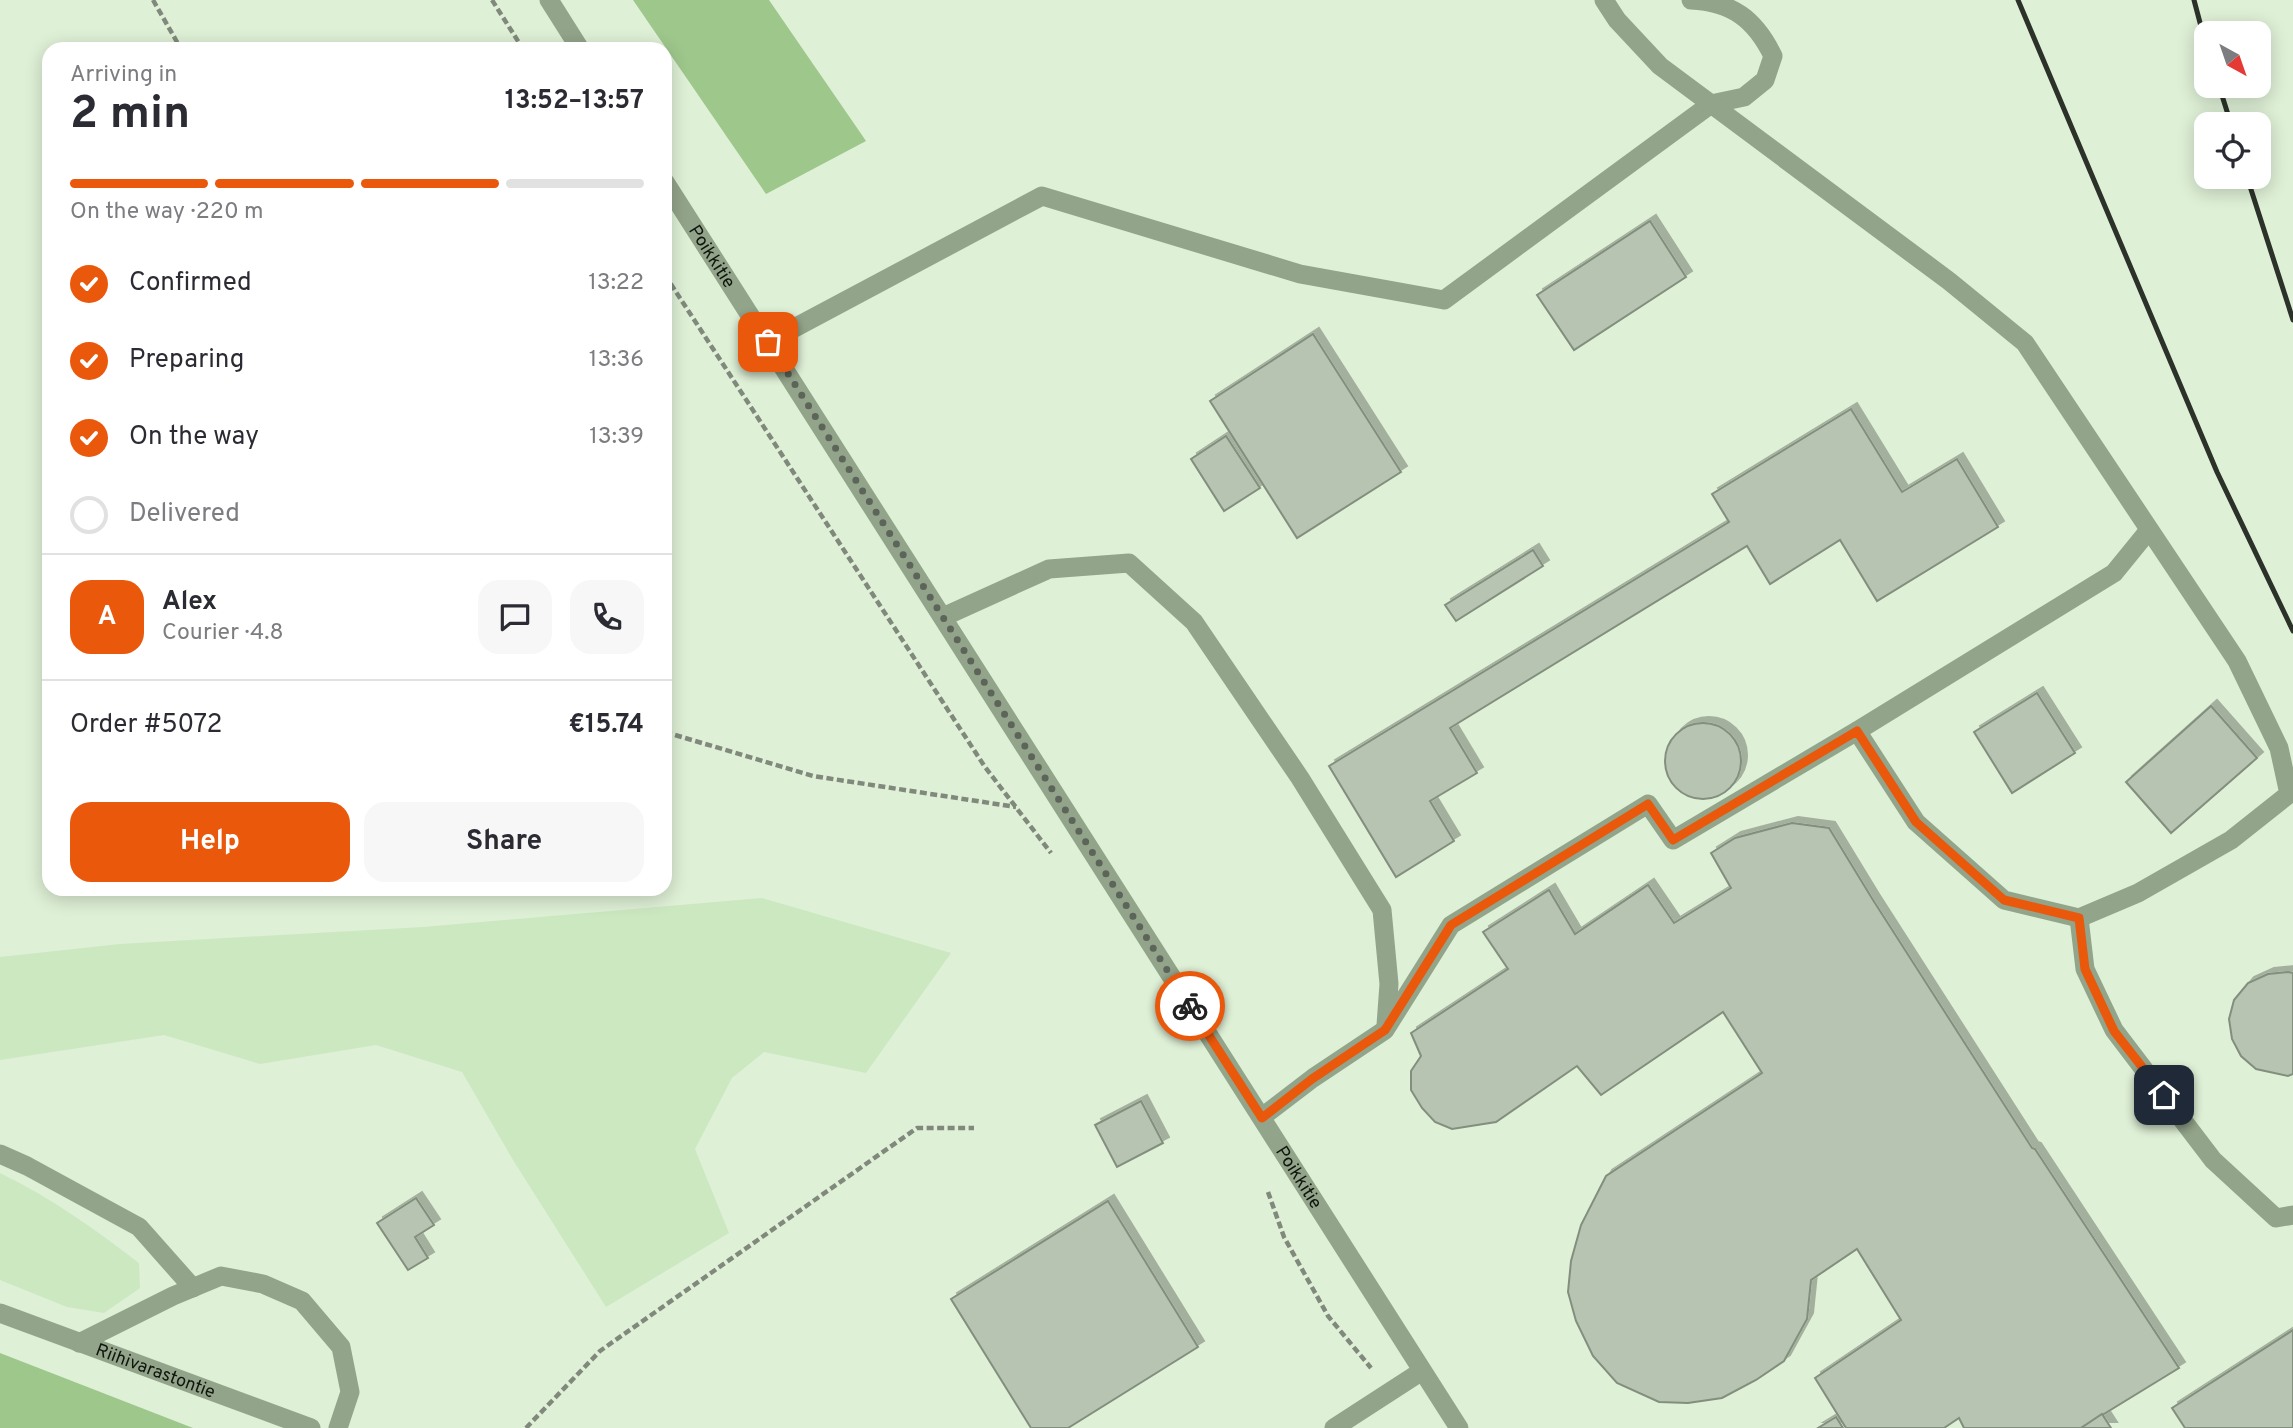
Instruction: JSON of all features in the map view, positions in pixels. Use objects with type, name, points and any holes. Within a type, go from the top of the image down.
[{"type":"street","points":[[549,0],[576,42]]},
{"type":"street","points":[[1604,0],[1617,20],[1660,66],[1949,281],[2025,343],[2236,661],[2279,748],[2291,798],[2231,840],[2138,893],[2079,918],[2004,900],[1916,822],[1857,731]]},
{"type":"street","points":[[768,342],[1042,196],[1300,274],[1444,300],[1711,104],[1744,97],[1765,80],[1773,55],[1763,36],[1739,12],[1712,1],[1691,0]]},
{"type":"street","name":"Poikkitie","points":[[672,193],[1459,1428]]},
{"type":"street","points":[[1262,1118],[1312,1079],[1385,1030],[1451,925],[1648,804],[1673,840],[2114,573],[2148,530]]},
{"type":"street","points":[[943,617],[1049,569],[1129,563],[1194,622],[1300,778],[1382,910],[1389,984],[1385,1030]]},
{"type":"street","points":[[2079,918],[2085,969],[2114,1031],[2213,1160],[2276,1218],[2293,1215]]},
{"type":"street","points":[[0,1154],[139,1227],[193,1288]]},
{"type":"street","points":[[79,1343],[221,1276],[263,1284],[302,1301],[341,1347],[350,1392],[338,1428]]},
{"type":"street","name":"Riihivarastontie","points":[[0,1313],[311,1428]]},
{"type":"street","points":[[1334,1428],[1422,1371]]},
{"type":"path","points":[[153,0],[177,42]]},
{"type":"path","points":[[492,0],[519,42]]},
{"type":"path","points":[[672,286],[985,767],[1058,862]]},
{"type":"path","points":[[672,734],[813,776],[1016,807],[1072,819]]},
{"type":"path","points":[[526,1428],[600,1351],[917,1128],[974,1128]]},
{"type":"path","points":[[1265,1184],[1284,1237],[1328,1316],[1378,1377]]},
{"type":"shaded area","points":[[0,0],[2293,0],[2293,1428],[0,1428]]},
{"type":"shaded area","points":[[762,898],[951,953],[866,1073],[764,1052],[732,1078],[695,1149],[729,1233],[606,1307],[513,1160],[462,1072],[376,1045],[260,1064],[164,1035],[0,1060],[0,957],[120,944],[423,927]]},
{"type":"shaded area","points":[[0,1173],[72,1215],[139,1263],[140,1288],[104,1313],[67,1307],[0,1280]]},
{"type":"green space","points":[[633,0],[769,0],[866,141],[766,194],[672,57],[672,42],[662,42]]},
{"type":"green space","points":[[0,1353],[193,1428],[0,1428]]},
{"type":"building","points":[[1650,221],[1686,277],[1574,350],[1537,295]]},
{"type":"building","points":[[1313,334],[1401,472],[1297,538],[1210,401]]},
{"type":"building","points":[[1851,409],[1902,492],[1957,459],[1998,527],[1877,601],[1840,540],[1770,584],[1747,546],[1450,728],[1477,773],[1430,801],[1454,841],[1396,877],[1329,766],[1729,522],[1712,494]]},
{"type":"building","points":[[1226,436],[1260,488],[1224,511],[1191,459]]},
{"type":"building","points":[[1533,550],[1543,566],[1456,621],[1445,605]]},
{"type":"building","points":[[2037,693],[2075,753],[2012,793],[1974,732]]},
{"type":"building","points":[[2211,706],[2257,758],[2171,833],[2126,782]]},
{"type":"building","points":[[1703,723],[1717,726],[1730,734],[1738,747],[1741,761],[1738,775],[1730,788],[1717,796],[1703,799],[1689,796],[1676,788],[1668,775],[1665,761],[1668,747],[1676,734],[1689,726]]},
{"type":"building","points":[[1792,823],[1829,828],[2032,1148],[2179,1368],[2081,1428],[1964,1428],[1959,1418],[1944,1428],[1846,1428],[1815,1378],[1901,1320],[1857,1249],[1811,1280],[1807,1319],[1784,1361],[1722,1398],[1688,1403],[1659,1402],[1617,1383],[1593,1356],[1576,1321],[1568,1292],[1571,1261],[1581,1225],[1606,1176],[1762,1073],[1723,1012],[1601,1095],[1577,1066],[1496,1122],[1452,1129],[1435,1122],[1411,1090],[1411,1071],[1421,1056],[1411,1033],[1508,969],[1483,932],[1549,890],[1575,934],[1648,885],[1674,923],[1731,888],[1711,853],[1735,838]]},
{"type":"building","points":[[2293,973],[2293,1074],[2288,1076],[2256,1069],[2241,1056],[2232,1039],[2229,1019],[2234,1000],[2248,983],[2268,974]]},
{"type":"building","points":[[1141,1101],[1163,1143],[1117,1167],[1095,1125]]},
{"type":"building","points":[[416,1198],[434,1225],[415,1237],[428,1258],[408,1270],[377,1223]]},
{"type":"building","points":[[1108,1201],[1198,1347],[1068,1428],[1031,1428],[951,1299]]},
{"type":"building","points":[[2293,1330],[2293,1428],[2185,1428],[2172,1408]]},
{"type":"building","points":[[2102,1414],[2111,1428],[2081,1428]]},
{"type":"building","points":[[1836,1417],[1843,1428],[1818,1428]]},
{"type":"railway","points":[[2018,0],[2217,472],[2293,631]]},
{"type":"railway","points":[[2194,0],[2200,21]]},
{"type":"railway","points":[[2223,98],[2227,112]]},
{"type":"railway","points":[[2251,189],[2293,320]]},
{"type":"way so far","points":[[768,342],[1190,1006]]},
{"type":"route","points":[[1190,1006],[1262,1118],[1312,1079],[1385,1030],[1451,925],[1648,804],[1673,840],[1857,731],[1916,822],[2004,900],[2079,918],[2085,969],[2114,1031],[2164,1095]]}]
